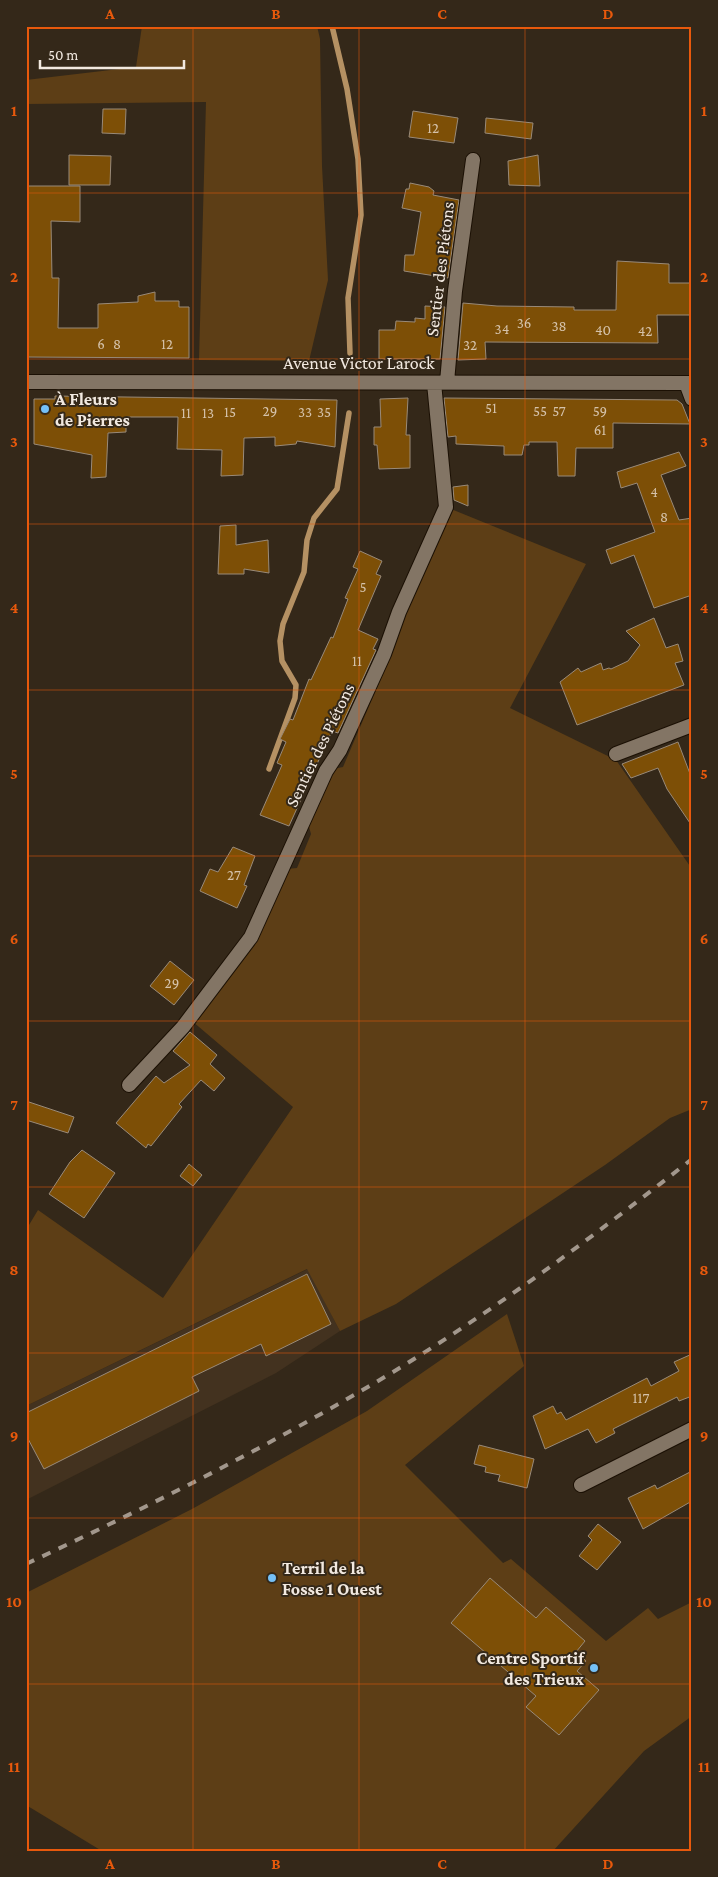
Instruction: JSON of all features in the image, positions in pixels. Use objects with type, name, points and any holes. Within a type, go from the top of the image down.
[{"type":"street","name":"Sentier des Piétons","points":[[129,1085],[183,1027],[251,937],[326,771],[340,750],[384,654],[399,612],[446,507],[440,382],[473,160]]},
{"type":"street","name":"Avenue Victor Larock","points":[[26,382],[689,383]]},
{"type":"street","points":[[689,383],[692,399]]},
{"type":"street","points":[[616,754],[692,725]]},
{"type":"street","points":[[581,1485],[692,1430]]},
{"type":"shaded area","points":[[142,26],[317,26],[320,39],[322,166],[328,280],[309,361],[199,360],[206,102],[26,104],[26,80],[136,67]]},
{"type":"shaded area","points":[[451,509],[586,564],[510,708],[616,760],[692,869],[692,1109],[670,1118],[605,1165],[396,1304],[340,1331],[307,1269],[26,1406],[26,1230],[38,1210],[163,1298],[293,1107],[192,1021],[287,869],[297,868],[311,834],[308,823],[333,769],[343,767],[394,648],[401,619]]},
{"type":"shaded area","points":[[308,1269],[340,1331],[276,1373],[26,1500],[26,1406]]},
{"type":"shaded area","name":"Terril de la Fosse 1 Ouest","points":[[507,1314],[524,1366],[405,1465],[503,1563],[511,1559],[606,1641],[648,1608],[658,1619],[692,1602],[692,1716],[644,1751],[553,1851],[102,1851],[26,1805],[26,1593],[192,1509],[367,1411]]},
{"type":"building","points":[[103,109],[126,109],[125,134],[102,133]]},
{"type":"building","points":[[413,111],[458,118],[454,143],[409,137]]},
{"type":"building","points":[[486,118],[533,123],[531,139],[485,133]]},
{"type":"building","points":[[69,155],[111,156],[110,185],[69,185]]},
{"type":"building","points":[[538,155],[540,186],[509,185],[508,161]]},
{"type":"building","points":[[410,183],[429,187],[434,191],[433,195],[459,200],[448,278],[404,271],[405,255],[414,255],[421,212],[402,208],[406,189],[409,189]]},
{"type":"building","points":[[26,186],[80,186],[80,222],[51,221],[52,278],[59,278],[58,328],[98,328],[98,304],[138,302],[138,296],[155,292],[155,301],[179,301],[179,307],[189,307],[189,358],[26,357]]},
{"type":"building","points":[[617,261],[669,264],[669,283],[692,283],[692,315],[657,315],[658,343],[485,342],[486,359],[458,360],[463,303],[497,306],[574,307],[574,310],[616,310]]},
{"type":"building","points":[[425,306],[445,307],[440,359],[379,359],[379,330],[395,330],[396,321],[415,322],[415,318],[425,319]]},
{"type":"building","points":[[55,396],[337,400],[335,447],[297,441],[296,444],[275,446],[275,437],[244,438],[243,475],[221,476],[222,450],[177,449],[178,417],[126,417],[126,432],[108,433],[106,477],[91,478],[92,455],[34,444],[34,399],[55,399]]},
{"type":"building","points":[[408,398],[406,435],[410,435],[410,468],[379,469],[377,445],[374,445],[374,427],[381,427],[380,399]]},
{"type":"building","points":[[444,398],[677,400],[682,404],[690,424],[613,423],[613,448],[576,448],[575,476],[558,476],[557,442],[529,442],[529,445],[524,445],[522,455],[504,455],[504,446],[456,444],[456,436],[448,437]]},
{"type":"building","points":[[679,452],[686,466],[661,475],[679,520],[692,518],[692,595],[654,608],[634,555],[611,564],[606,550],[655,532],[637,483],[621,488],[617,472]]},
{"type":"building","points":[[468,485],[468,506],[454,500],[453,487]]},
{"type":"building","points":[[236,525],[236,545],[268,540],[269,573],[244,569],[244,574],[218,574],[220,526]]},
{"type":"building","points":[[360,551],[382,561],[376,574],[381,576],[358,630],[378,639],[373,649],[376,650],[338,733],[332,731],[289,826],[260,815],[282,765],[277,763],[286,742],[280,739],[290,719],[293,720],[309,679],[311,680],[331,637],[333,638],[348,599],[345,598],[358,569],[353,567]]},
{"type":"building","points":[[654,618],[666,648],[678,644],[683,661],[675,663],[684,685],[577,725],[560,682],[578,668],[581,672],[601,663],[603,670],[611,669],[628,661],[640,645],[626,631]]},
{"type":"building","points":[[678,742],[692,779],[692,826],[667,789],[658,768],[631,778],[622,764]]},
{"type":"building","points":[[233,847],[255,856],[244,885],[247,886],[237,908],[200,891],[210,869],[218,872]]},
{"type":"building","points":[[170,961],[194,980],[174,1005],[150,986]]},
{"type":"building","points":[[190,1032],[217,1055],[210,1064],[225,1078],[214,1091],[201,1080],[179,1104],[182,1107],[151,1146],[148,1144],[146,1148],[116,1123],[156,1076],[164,1083],[190,1065],[173,1051]]},
{"type":"building","points":[[26,1101],[74,1117],[68,1133],[26,1120]]},
{"type":"building","points":[[82,1150],[115,1173],[84,1218],[49,1194],[70,1162]]},
{"type":"building","points":[[189,1164],[202,1175],[193,1186],[180,1176]]},
{"type":"building","points":[[307,1274],[331,1324],[266,1356],[261,1344],[192,1377],[199,1391],[44,1469],[26,1435],[26,1413]]},
{"type":"building","points":[[692,1354],[692,1396],[679,1401],[677,1397],[613,1429],[615,1433],[596,1443],[588,1429],[545,1449],[533,1416],[553,1406],[557,1414],[561,1412],[566,1420],[647,1378],[651,1386],[679,1371],[674,1362]]},
{"type":"building","points":[[479,1445],[534,1459],[527,1488],[498,1481],[500,1475],[485,1472],[486,1467],[474,1464]]},
{"type":"building","points":[[692,1471],[692,1501],[643,1529],[628,1498],[655,1485],[657,1489]]},
{"type":"building","points":[[598,1524],[621,1542],[597,1570],[579,1556],[592,1540],[588,1536]]},
{"type":"building","points":[[490,1578],[536,1618],[546,1607],[585,1641],[576,1652],[586,1661],[577,1671],[599,1690],[559,1735],[526,1707],[536,1696],[451,1623]]},
{"type":"waterway","points":[[332,26],[347,89],[358,159],[361,215],[348,298],[350,353]]},
{"type":"waterway","points":[[269,769],[295,698],[296,685],[282,661],[280,641],[283,624],[304,572],[307,540],[314,518],[337,489],[349,413]]},
{"type":"railway","points":[[26,1564],[210,1474],[300,1426],[388,1375],[505,1299],[692,1159]]},
{"type":"place","name":"À Fleurs de Pierres","points":[[45,409]]},
{"type":"place","name":"Terril de la Fosse 1 Ouest","points":[[272,1578]]},
{"type":"place","name":"Centre Sportif des Trieux","points":[[594,1668]]}]
